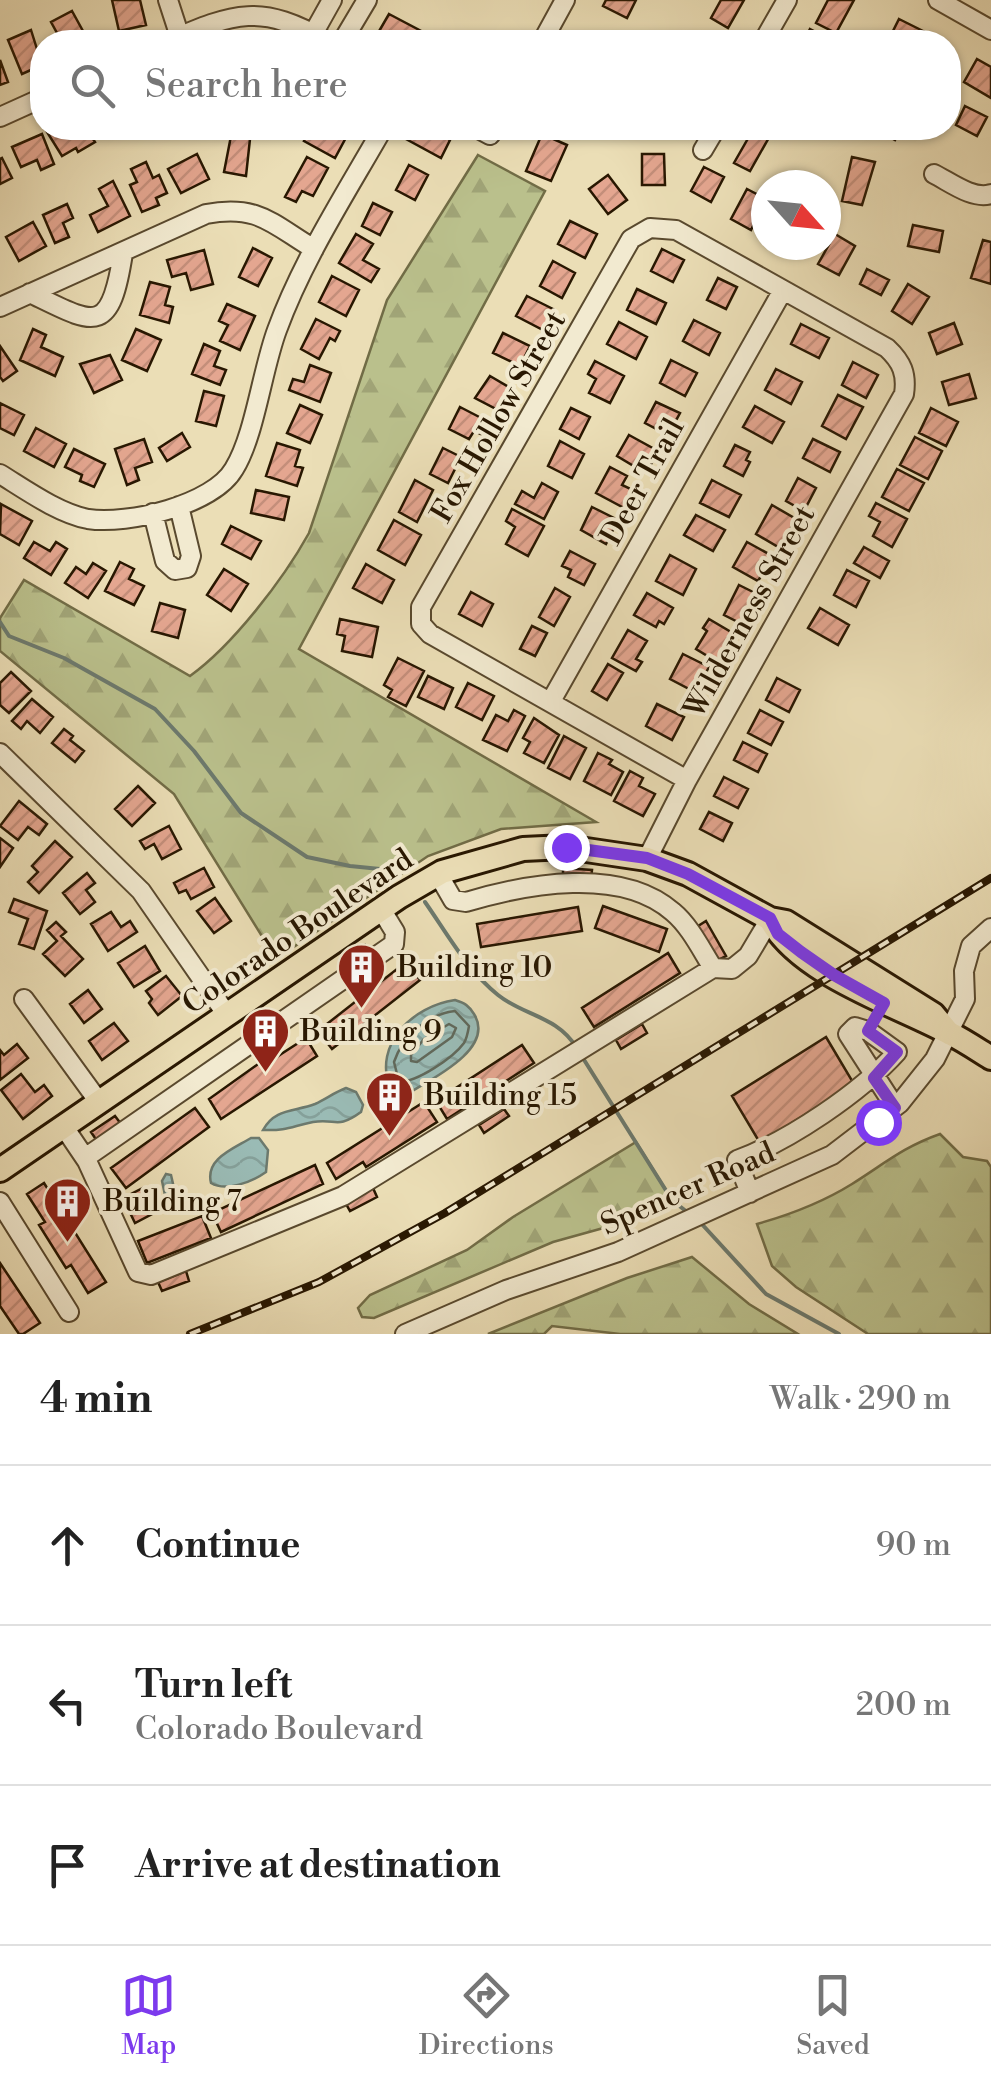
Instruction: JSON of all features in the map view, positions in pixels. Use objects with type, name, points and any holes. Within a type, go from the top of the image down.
[{"type":"main road","name":"Colorado Boulevard","points":[[0,1170],[438,874],[522,850],[566,847],[647,858],[688,874],[770,918],[786,922],[918,1004],[938,1018],[948,1032]]},
{"type":"main road","name":"Colorado Boulevard","points":[[770,918],[778,934],[834,975],[948,1032]]},
{"type":"main road","points":[[948,1032],[991,1058]]},
{"type":"street","points":[[168,0],[172,30]]},
{"type":"street","points":[[323,30],[332,0]]},
{"type":"street","points":[[349,30],[367,0]]},
{"type":"street","points":[[549,30],[566,0]]},
{"type":"street","points":[[771,30],[787,0]]},
{"type":"street","points":[[938,0],[991,30]]},
{"type":"street","points":[[201,30],[241,15],[259,15],[299,30]]},
{"type":"street","points":[[0,117],[30,103]]},
{"type":"street","points":[[0,474],[86,518],[121,519],[153,513],[179,506],[224,482],[234,470],[276,332],[314,249],[376,140]]},
{"type":"street","points":[[703,150],[709,140]]},
{"type":"street","points":[[934,174],[972,194],[990,194]]},
{"type":"street","points":[[0,307],[206,214],[240,209],[255,213],[314,249]]},
{"type":"street","name":"Fox Hollow Street","points":[[551,701],[430,634],[422,624],[421,607],[631,239],[650,228],[676,230],[783,290]]},
{"type":"street","points":[[30,293],[84,319],[95,319],[106,310],[123,253]]},
{"type":"street","name":"Wilderness Street","points":[[647,858],[904,394],[902,366],[887,348],[783,290]]},
{"type":"street","name":"Deer Trail","points":[[551,701],[783,290]]},
{"type":"street","points":[[153,513],[165,561],[175,570],[187,568],[191,556],[179,506]]},
{"type":"street","points":[[551,701],[687,780]]},
{"type":"street","points":[[3,763],[141,891],[227,1015]]},
{"type":"street","points":[[438,874],[453,900],[466,902],[560,882],[611,886],[647,896],[674,912],[714,968]]},
{"type":"street","points":[[85,1158],[394,944],[396,932],[381,910]]},
{"type":"street","points":[[64,1126],[85,1158],[138,1272],[151,1275],[343,1196],[714,968],[732,969],[748,956],[770,918]]},
{"type":"street","name":"Spencer Road","points":[[404,1334],[506,1290],[618,1252],[832,1155],[895,1108],[935,1059],[965,998],[965,966],[971,946],[991,928]]},
{"type":"street","points":[[24,999],[99,1102]]},
{"type":"street","points":[[868,1031],[884,1003]]},
{"type":"street","points":[[750,1193],[737,1160],[764,1150],[874,1078],[897,1052],[868,1031],[854,1027],[848,1034],[874,1078],[895,1108]]},
{"type":"street","points":[[0,1202],[70,1312]]},
{"type":"green space","points":[[478,155],[545,191],[299,649],[596,822],[501,829],[428,856],[276,959],[174,794],[0,651],[0,618],[24,580],[190,676],[223,648],[271,591],[309,533],[387,300]]},
{"type":"green space","points":[[940,1134],[963,1157],[987,1161],[991,1167],[991,1334],[868,1334],[796,1287],[772,1266],[757,1224],[829,1197],[904,1150]]},
{"type":"green space","points":[[636,1142],[672,1200],[607,1227],[553,1242],[374,1318],[362,1317],[358,1308],[370,1295],[467,1250],[513,1217]]},
{"type":"green space","points":[[692,1257],[749,1304],[798,1334],[620,1334],[552,1326],[544,1334],[488,1334],[627,1278]]},
{"type":"water","points":[[455,1000],[470,1009],[478,1027],[469,1051],[444,1072],[407,1094],[390,1088],[387,1057],[400,1030],[425,1010]]},
{"type":"water","points":[[346,1088],[356,1092],[363,1105],[353,1117],[341,1122],[321,1121],[263,1130],[279,1114],[315,1104]]},
{"type":"water","points":[[251,1138],[259,1138],[268,1150],[266,1172],[239,1185],[211,1183],[216,1161]]},
{"type":"water","points":[[166,1174],[171,1175],[174,1188],[183,1196],[182,1204],[177,1206],[165,1195],[162,1181]]},
{"type":"building","points":[[112,0],[140,0],[146,25],[119,30]]},
{"type":"building","points":[[606,0],[636,0],[627,18],[603,6]]},
{"type":"building","points":[[721,0],[744,0],[728,28],[711,18]]},
{"type":"building","points":[[828,0],[854,0],[838,30],[816,23]]},
{"type":"building","points":[[72,11],[82,30],[55,30],[51,22]]},
{"type":"building","points":[[389,14],[419,30],[380,30]]},
{"type":"building","points":[[899,19],[921,30],[894,30]]},
{"type":"building","points":[[30,30],[30,70],[22,74],[8,40]]},
{"type":"building","points":[[977,59],[991,67],[991,98],[964,82]]},
{"type":"building","points":[[0,60],[8,82],[0,85]]},
{"type":"building","points":[[965,106],[987,117],[977,136],[961,128]]},
{"type":"building","points":[[30,139],[44,140],[54,164],[41,170],[37,160],[21,167],[12,147]]},
{"type":"building","points":[[52,140],[95,142],[78,152],[76,148],[62,156]]},
{"type":"building","points":[[230,140],[250,140],[246,176],[224,172]]},
{"type":"building","points":[[305,140],[345,140],[335,158]]},
{"type":"building","points":[[408,140],[450,140],[441,158]]},
{"type":"building","points":[[539,140],[567,145],[551,181],[526,171]]},
{"type":"building","points":[[747,140],[768,140],[750,171],[734,163]]},
{"type":"building","points":[[197,154],[209,179],[181,193],[168,169]]},
{"type":"building","points":[[642,154],[664,154],[665,185],[642,185]]},
{"type":"building","points":[[307,157],[328,168],[313,196],[302,191],[296,202],[285,197]]},
{"type":"building","points":[[852,157],[875,162],[862,205],[842,201]]},
{"type":"building","points":[[0,159],[12,178],[0,184]]},
{"type":"building","points":[[146,162],[153,178],[159,175],[167,193],[156,198],[159,205],[142,212],[130,185],[137,182],[131,169]]},
{"type":"building","points":[[409,165],[428,175],[415,200],[396,190]]},
{"type":"building","points":[[704,167],[724,177],[711,202],[691,191]]},
{"type":"building","points":[[608,175],[627,200],[608,214],[589,189]]},
{"type":"building","points":[[113,181],[130,216],[98,232],[90,215],[108,206],[99,189]]},
{"type":"building","points":[[747,189],[751,191],[751,230],[731,219]]},
{"type":"building","points":[[373,203],[392,212],[380,235],[362,226]]},
{"type":"building","points":[[67,204],[73,218],[63,223],[69,237],[55,243],[43,215]]},
{"type":"building","points":[[570,221],[597,234],[585,258],[558,244]]},
{"type":"building","points":[[33,222],[46,246],[19,261],[6,237]]},
{"type":"building","points":[[913,225],[943,231],[939,252],[908,246]]},
{"type":"building","points":[[356,234],[373,244],[363,260],[379,269],[371,282],[339,263]]},
{"type":"building","points":[[841,238],[855,246],[839,275],[818,264],[820,260],[841,260]]},
{"type":"building","points":[[983,240],[991,242],[991,284],[971,278]]},
{"type":"building","points":[[253,248],[272,258],[258,286],[239,277]]},
{"type":"building","points":[[662,249],[684,260],[673,282],[651,271]]},
{"type":"building","points":[[204,250],[213,284],[191,290],[186,273],[172,277],[167,260]]},
{"type":"building","points":[[553,261],[575,273],[562,298],[540,286]]},
{"type":"building","points":[[867,269],[889,280],[881,295],[860,284]]},
{"type":"building","points":[[332,276],[359,290],[346,316],[319,302]]},
{"type":"building","points":[[718,278],[737,287],[726,309],[707,300]]},
{"type":"building","points":[[150,282],[170,287],[165,305],[173,307],[169,323],[140,315]]},
{"type":"building","points":[[908,284],[929,297],[912,324],[892,311]]},
{"type":"building","points":[[637,289],[666,303],[656,324],[627,310]]},
{"type":"building","points":[[527,296],[553,309],[543,330],[516,316]]},
{"type":"building","points":[[227,304],[255,316],[240,350],[220,341],[228,325],[219,321]]},
{"type":"building","points":[[316,319],[340,331],[335,341],[330,338],[319,359],[301,349]]},
{"type":"building","points":[[694,320],[720,333],[709,355],[683,341]]},
{"type":"building","points":[[619,322],[647,337],[636,359],[607,344]]},
{"type":"building","points":[[954,323],[962,344],[937,354],[929,333]]},
{"type":"building","points":[[801,324],[829,338],[819,358],[791,344]]},
{"type":"building","points":[[33,329],[46,335],[41,347],[63,357],[55,376],[20,360]]},
{"type":"building","points":[[136,329],[161,340],[147,371],[122,360]]},
{"type":"building","points":[[503,333],[530,346],[520,366],[493,353]]},
{"type":"building","points":[[204,344],[220,351],[214,366],[226,370],[220,385],[192,374]]},
{"type":"building","points":[[0,346],[17,371],[3,381],[0,377]]},
{"type":"building","points":[[110,355],[122,380],[94,393],[80,364]]},
{"type":"building","points":[[671,360],[697,373],[685,396],[660,383]]},
{"type":"building","points":[[595,361],[624,376],[610,403],[589,393],[596,379],[588,374]]},
{"type":"building","points":[[853,362],[878,375],[866,398],[842,385]]},
{"type":"building","points":[[310,365],[331,373],[320,402],[289,390],[293,379],[304,382]]},
{"type":"building","points":[[776,369],[802,382],[791,404],[765,390]]},
{"type":"building","points":[[969,374],[976,398],[949,405],[942,382]]},
{"type":"building","points":[[490,376],[512,389],[500,411],[475,398]]},
{"type":"building","points":[[204,391],[224,396],[216,426],[196,421]]},
{"type":"building","points":[[838,395],[863,407],[846,439],[822,426]]},
{"type":"building","points":[[656,402],[680,413],[668,435],[645,423]]},
{"type":"building","points":[[0,403],[24,415],[14,435],[0,428]]},
{"type":"building","points":[[300,405],[322,415],[310,443],[287,433]]},
{"type":"building","points":[[755,406],[784,422],[772,443],[743,427]]},
{"type":"building","points":[[460,407],[487,421],[481,434],[474,431],[469,439],[449,429]]},
{"type":"building","points":[[571,408],[590,417],[579,439],[560,429]]},
{"type":"building","points":[[931,408],[958,422],[946,446],[919,433]]},
{"type":"building","points":[[36,428],[66,444],[54,467],[24,451]]},
{"type":"building","points":[[182,433],[190,447],[167,461],[159,448]]},
{"type":"building","points":[[629,435],[658,451],[650,466],[646,464],[642,471],[617,456]]},
{"type":"building","points":[[915,437],[942,451],[928,479],[900,465]]},
{"type":"building","points":[[144,439],[152,462],[135,468],[139,480],[127,485],[115,449]]},
{"type":"building","points":[[813,439],[840,452],[830,472],[803,458]]},
{"type":"building","points":[[560,441],[584,454],[572,478],[548,466]]},
{"type":"building","points":[[277,443],[300,450],[295,466],[303,468],[297,486],[266,476]]},
{"type":"building","points":[[735,445],[750,452],[743,476],[724,466]]},
{"type":"building","points":[[443,448],[461,457],[448,483],[430,474]]},
{"type":"building","points":[[74,449],[105,464],[94,487],[80,481],[82,475],[65,467]]},
{"type":"building","points":[[610,467],[627,476],[622,485],[635,491],[626,509],[596,493]]},
{"type":"building","points":[[897,469],[924,483],[909,511],[882,497]]},
{"type":"building","points":[[798,478],[816,488],[804,511],[786,501]]},
{"type":"building","points":[[415,480],[433,490],[417,522],[399,512]]},
{"type":"building","points":[[712,480],[741,495],[729,517],[700,503]]},
{"type":"building","points":[[542,483],[558,492],[544,519],[515,504],[522,491],[534,498]]},
{"type":"building","points":[[256,490],[289,497],[284,520],[251,513]]},
{"type":"building","points":[[876,503],[907,519],[892,547],[873,536],[880,522],[869,516]]},
{"type":"building","points":[[1,504],[32,521],[19,545],[0,534]]},
{"type":"building","points":[[772,505],[796,519],[788,533],[793,536],[785,551],[756,534]]},
{"type":"building","points":[[592,507],[618,520],[606,544],[581,530]]},
{"type":"building","points":[[512,509],[544,526],[528,556],[506,544],[515,527],[506,521]]},
{"type":"building","points":[[696,515],[725,530],[713,551],[684,535]]},
{"type":"building","points":[[394,520],[421,535],[405,565],[378,550]]},
{"type":"building","points":[[231,526],[261,541],[251,559],[222,544]]},
{"type":"building","points":[[34,542],[50,551],[56,542],[67,549],[51,575],[24,558]]},
{"type":"building","points":[[747,542],[778,559],[772,571],[766,568],[758,581],[733,567]]},
{"type":"building","points":[[864,547],[889,561],[880,578],[854,563]]},
{"type":"building","points":[[570,551],[595,564],[584,585],[568,577],[571,570],[562,566]]},
{"type":"building","points":[[670,555],[696,569],[683,595],[656,581]]},
{"type":"building","points":[[120,562],[134,569],[129,579],[144,586],[134,605],[105,591]]},
{"type":"building","points":[[93,563],[106,571],[88,598],[65,583],[76,567],[86,574]]},
{"type":"building","points":[[366,564],[394,580],[382,603],[353,588]]},
{"type":"building","points":[[224,569],[248,584],[231,611],[207,595]]},
{"type":"building","points":[[847,570],[869,581],[856,607],[834,595]]},
{"type":"building","points":[[739,585],[757,594],[742,624],[724,615]]},
{"type":"building","points":[[555,588],[570,597],[554,626],[539,617]]},
{"type":"building","points":[[471,592],[493,604],[482,626],[459,614]]},
{"type":"building","points":[[647,593],[673,608],[664,624],[659,621],[656,627],[634,615]]},
{"type":"building","points":[[160,603],[185,610],[178,638],[152,631]]},
{"type":"building","points":[[820,608],[849,625],[838,645],[808,628]]},
{"type":"building","points":[[340,619],[378,627],[372,657],[342,651],[345,636],[337,634]]},
{"type":"building","points":[[709,619],[736,635],[719,663],[696,649]]},
{"type":"building","points":[[532,626],[547,633],[535,656],[520,649]]},
{"type":"building","points":[[628,630],[647,641],[636,659],[642,662],[636,671],[612,658]]},
{"type":"building","points":[[683,654],[709,667],[695,692],[670,679]]},
{"type":"building","points":[[398,658],[424,671],[406,706],[388,697],[392,690],[384,685]]},
{"type":"building","points":[[608,664],[623,673],[607,700],[592,691]]},
{"type":"building","points":[[11,672],[31,691],[9,713],[0,705],[0,683]]},
{"type":"building","points":[[428,676],[453,688],[444,709],[418,697]]},
{"type":"building","points":[[777,678],[800,690],[789,712],[766,700]]},
{"type":"building","points":[[468,683],[494,696],[482,720],[456,707]]},
{"type":"building","points":[[32,699],[53,717],[40,733],[27,721],[21,729],[12,721]]},
{"type":"building","points":[[657,704],[684,717],[672,740],[646,726]]},
{"type":"building","points":[[514,710],[525,716],[507,751],[483,740],[496,715],[508,721]]},
{"type":"building","points":[[760,710],[783,722],[771,745],[748,733]]},
{"type":"building","points":[[534,718],[559,735],[544,763],[524,753],[530,742],[523,738]]},
{"type":"building","points":[[64,729],[84,751],[75,762],[52,743]]},
{"type":"building","points":[[564,736],[586,748],[570,779],[548,768]]},
{"type":"building","points":[[743,742],[767,754],[758,772],[734,760]]},
{"type":"building","points":[[598,753],[623,772],[611,795],[584,781]]},
{"type":"building","points":[[630,771],[643,778],[639,786],[655,794],[643,816],[614,801]]},
{"type":"building","points":[[724,777],[748,789],[738,808],[714,796]]},
{"type":"building","points":[[138,786],[155,803],[132,826],[115,809]]},
{"type":"building","points":[[19,801],[47,824],[39,835],[28,827],[18,840],[0,826]]},
{"type":"building","points":[[709,812],[732,823],[723,841],[700,829]]},
{"type":"building","points":[[169,826],[181,849],[162,859],[154,844],[145,849],[140,841]]},
{"type":"building","points":[[0,838],[13,848],[0,867]]},
{"type":"building","points":[[55,841],[72,857],[39,893],[28,882],[38,872],[32,866]]},
{"type":"building","points":[[204,868],[214,887],[191,899],[186,890],[179,893],[174,883]]},
{"type":"building","points":[[563,868],[592,870],[591,879],[563,877]]},
{"type":"building","points":[[87,873],[95,883],[86,890],[95,902],[80,914],[63,893]]},
{"type":"building","points":[[215,898],[231,921],[214,933],[197,911]]},
{"type":"building","points":[[14,899],[47,911],[34,949],[19,944],[28,919],[9,912]]},
{"type":"building","points":[[603,906],[667,929],[659,952],[595,928]]},
{"type":"building","points":[[578,907],[582,931],[481,947],[477,924]]},
{"type":"building","points":[[111,912],[121,927],[130,921],[137,932],[108,951],[91,924]]},
{"type":"building","points":[[706,921],[726,956],[714,962],[695,928]]},
{"type":"building","points":[[56,922],[66,932],[61,936],[83,959],[65,976],[43,954],[57,941],[47,930]]},
{"type":"building","points":[[365,945],[370,953],[346,969],[341,961]]},
{"type":"building","points":[[145,946],[160,971],[134,987],[118,963]]},
{"type":"building","points":[[668,953],[680,973],[594,1027],[582,1008]]},
{"type":"building","name":"Building 10","points":[[406,962],[420,980],[332,1049],[318,1031]]},
{"type":"building","points":[[166,976],[182,996],[158,1015],[146,991]]},
{"type":"building","points":[[88,990],[102,1009],[84,1023],[70,1004]]},
{"type":"building","points":[[114,1023],[128,1041],[102,1060],[89,1041]]},
{"type":"building","points":[[642,1024],[647,1033],[621,1049],[616,1040]]},
{"type":"building","points":[[826,1037],[854,1084],[760,1143],[732,1096]]},
{"type":"building","name":"Building 9","points":[[306,1038],[317,1056],[221,1119],[209,1099],[275,1052],[278,1056]]},
{"type":"building","points":[[17,1044],[28,1058],[0,1080],[0,1050],[4,1055]]},
{"type":"building","points":[[522,1045],[534,1063],[447,1119],[436,1101]]},
{"type":"building","points":[[21,1074],[35,1092],[44,1085],[52,1096],[23,1119],[1,1090]]},
{"type":"building","name":"Building 15","points":[[424,1102],[437,1122],[366,1167],[363,1162],[336,1179],[327,1163]]},
{"type":"building","points":[[195,1108],[209,1127],[126,1188],[111,1168]]},
{"type":"building","points":[[504,1109],[509,1116],[484,1133],[479,1125]]},
{"type":"building","points":[[115,1116],[121,1124],[97,1141],[91,1132]]},
{"type":"building","points":[[315,1165],[323,1184],[221,1232],[212,1213]]},
{"type":"building","name":"Building 7","points":[[44,1183],[106,1282],[88,1293],[71,1265],[66,1268],[39,1225],[45,1222],[27,1194]]},
{"type":"building","points":[[143,1188],[156,1212],[135,1223],[123,1198]]},
{"type":"building","points":[[373,1188],[377,1197],[350,1211],[345,1202]]},
{"type":"building","points":[[202,1216],[211,1238],[147,1263],[138,1241]]},
{"type":"building","points":[[0,1263],[40,1323],[23,1334],[19,1334],[0,1306]]},
{"type":"building","points":[[186,1271],[189,1281],[162,1291],[158,1282]]},
{"type":"waterway","points":[[0,622],[9,636],[64,658],[155,709],[194,751],[241,813],[307,857],[400,871]]},
{"type":"waterway","points":[[425,902],[458,952],[487,985],[508,1002],[550,1022],[576,1047]]},
{"type":"waterway","points":[[581,1055],[672,1200],[687,1212]]},
{"type":"waterway","points":[[699,1221],[766,1294],[839,1334]]},
{"type":"railway","points":[[190,1334],[319,1282],[445,1213],[991,878]]},
{"type":"place","name":"Building 10","points":[[362,1010]]},
{"type":"place","name":"Building 9","points":[[265,1074]]},
{"type":"place","name":"Building 15","points":[[389,1138]]},
{"type":"place","name":"Building 7","points":[[68,1244]]},
{"type":"route","points":[[566,847],[647,858],[713,886],[770,918],[778,934],[801,952],[884,1003],[868,1031],[897,1052],[874,1078],[895,1108],[878,1122]]}]
